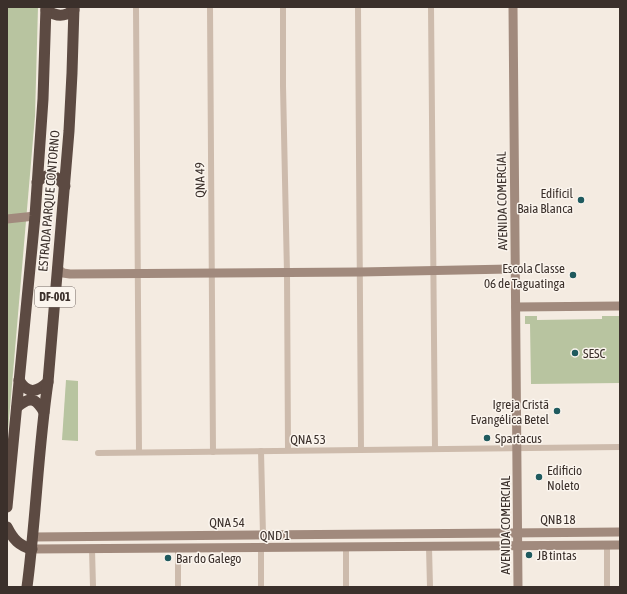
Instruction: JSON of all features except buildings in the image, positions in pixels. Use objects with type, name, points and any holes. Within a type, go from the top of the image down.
[{"type":"highway","points":[[46,8],[58,16],[64,15],[74,8]]},
{"type":"highway","name":"ESTRADA PARQUE CONTORNO","points":[[7,507],[35,216],[43,99],[46,8]]},
{"type":"highway","name":"ESTRADA PARQUE CONTORNO","points":[[27,587],[48,382],[65,186],[72,73],[74,8]]},
{"type":"highway","points":[[37,182],[44,176],[50,175],[58,178],[65,186]]},
{"type":"highway","points":[[19,380],[24,388],[30,390],[41,389],[48,382]]},
{"type":"highway","points":[[17,407],[25,401],[34,400],[44,412]]},
{"type":"highway","points":[[7,527],[19,544],[32,549]]},
{"type":"main road","name":"AVENIDA COMERCIAL","points":[[513,7],[518,587]]},
{"type":"main road","points":[[7,219],[35,216]]},
{"type":"main road","points":[[58,268],[64,273],[70,274],[287,273],[516,269]]},
{"type":"main road","points":[[57,282],[70,274]]},
{"type":"main road","points":[[516,307],[620,306]]},
{"type":"main road","name":"QNA 54","points":[[33,537],[518,532]]},
{"type":"main road","name":"QNB 18","points":[[518,532],[620,532]]},
{"type":"main road","points":[[599,532],[596,540],[603,546]]},
{"type":"main road","points":[[466,533],[470,539],[466,547]]},
{"type":"main road","points":[[295,535],[298,540],[295,548]]},
{"type":"main road","points":[[310,548],[308,542],[311,535]]},
{"type":"main road","points":[[67,549],[65,545],[68,537]]},
{"type":"main road","name":"QND 1","points":[[32,549],[620,546]]},
{"type":"street","points":[[136,7],[139,452]]},
{"type":"street","name":"QNA 49","points":[[210,7],[213,452]]},
{"type":"street","points":[[284,7],[283,86],[287,273],[288,450]]},
{"type":"street","points":[[358,7],[361,450]]},
{"type":"street","points":[[432,7],[431,85],[435,449]]},
{"type":"street","name":"QNA 53","points":[[98,453],[620,447]]},
{"type":"street","points":[[261,450],[263,535]]},
{"type":"street","points":[[603,546],[607,587]]},
{"type":"street","points":[[346,547],[346,587]]},
{"type":"street","points":[[429,547],[430,587]]},
{"type":"street","points":[[178,548],[178,587]]},
{"type":"street","points":[[261,548],[261,587]]},
{"type":"street","points":[[92,549],[93,587]]},
{"type":"green space","points":[[7,7],[38,7],[35,116],[7,443]]},
{"type":"green space","name":"SESC","points":[[525,316],[537,316],[537,320],[602,319],[602,316],[620,316],[620,383],[531,384],[530,324],[525,324]]},
{"type":"green space","points":[[66,380],[78,381],[78,441],[62,440]]},
{"type":"place","name":"Edifícil Baia Blanca","points":[[581,200]]},
{"type":"place","name":"Escola Classe 06 de Taguatinga","points":[[573,275]]},
{"type":"place","name":"SESC","points":[[575,353]]},
{"type":"place","name":"Igreja Cristã Evangélica Betel","points":[[557,411]]},
{"type":"place","name":"Spartacus","points":[[487,438]]},
{"type":"place","name":"Edificio Noleto","points":[[539,477]]},
{"type":"place","name":"JB tintas","points":[[529,555]]},
{"type":"place","name":"Bar do Galego","points":[[168,558]]}]
